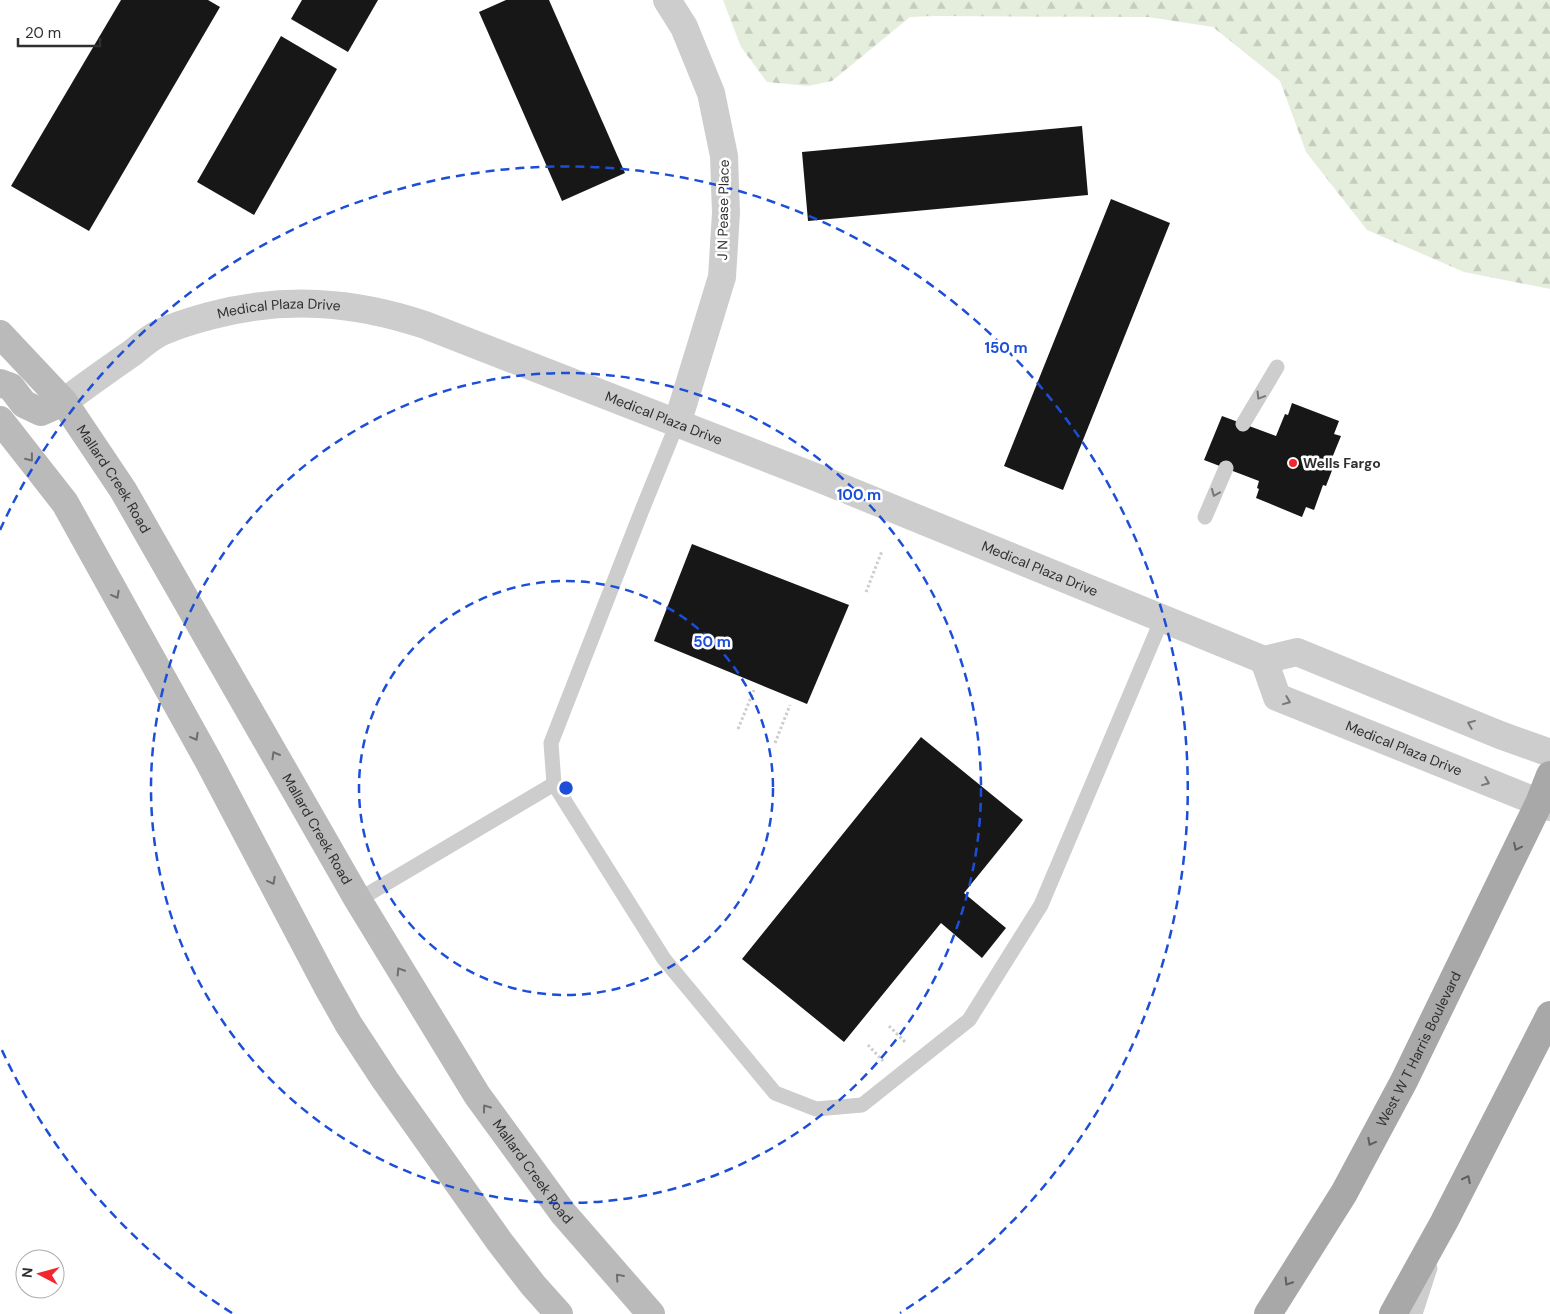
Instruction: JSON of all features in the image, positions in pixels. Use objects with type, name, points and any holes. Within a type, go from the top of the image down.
[{"type":"main road","name":"Mallard Creek Road","points":[[0,334],[64,402],[124,490],[358,900],[477,1095],[563,1213],[651,1314]]},
{"type":"main road","points":[[0,383],[11,387],[24,404],[41,412],[64,402]]},
{"type":"main road","points":[[0,420],[65,503],[209,762],[349,1025],[385,1080],[499,1241],[558,1314]]},
{"type":"main road","name":"West W T Harris Boulevard","points":[[1268,1314],[1344,1193],[1404,1081],[1544,805],[1550,775]]},
{"type":"main road","points":[[1393,1314],[1444,1222],[1550,1015]]},
{"type":"street","name":"J N Pease Place","points":[[667,0],[684,27],[711,93],[725,165],[726,213],[722,277],[677,424]]},
{"type":"street","name":"Medical Plaza Drive","points":[[64,402],[156,335],[222,312],[263,305],[326,304],[379,311],[425,325],[823,480],[1264,660],[1277,697],[1544,805]]},
{"type":"street","points":[[1264,660],[1297,652],[1500,735],[1550,753]]},
{"type":"lane","points":[[1243,424],[1277,367]]},
{"type":"lane","points":[[677,424],[551,743],[554,784],[664,959],[775,1092],[816,1108],[862,1105],[969,1020],[1041,906],[1162,619]]},
{"type":"lane","points":[[1205,517],[1226,468]]},
{"type":"lane","points":[[358,900],[554,784]]},
{"type":"lane","points":[[1415,1314],[1444,1222]]},
{"type":"path","points":[[866,592],[882,551]]},
{"type":"path","points":[[738,729],[754,690]]},
{"type":"path","points":[[774,743],[790,705]]},
{"type":"green space","points":[[723,0],[1550,0],[1550,289],[1464,272],[1367,230],[1306,152],[1280,81],[1213,27],[1148,17],[910,17],[832,81],[808,86],[767,82],[741,47]]},
{"type":"building","points":[[121,0],[208,0],[220,7],[89,231],[11,186]]},
{"type":"building","points":[[302,0],[378,0],[348,52],[291,19]]},
{"type":"building","points":[[506,0],[549,0],[625,173],[562,201],[479,12]]},
{"type":"building","points":[[281,36],[337,69],[254,215],[197,182]]},
{"type":"building","points":[[1082,126],[1088,195],[808,221],[802,152]]},
{"type":"building","points":[[1111,199],[1170,223],[1063,490],[1004,466]]},
{"type":"building","points":[[1292,403],[1339,421],[1334,434],[1341,436],[1332,458],[1336,460],[1326,486],[1323,485],[1314,510],[1306,507],[1302,517],[1256,498],[1259,481],[1204,460],[1222,416],[1276,436],[1285,414],[1288,415]]},
{"type":"building","points":[[692,544],[849,605],[807,704],[654,641]]},
{"type":"building","points":[[921,737],[1023,820],[964,893],[1006,928],[982,958],[941,923],[844,1042],[742,959]]},
{"type":"place","name":"Wells Fargo","points":[[1293,463]]}]
